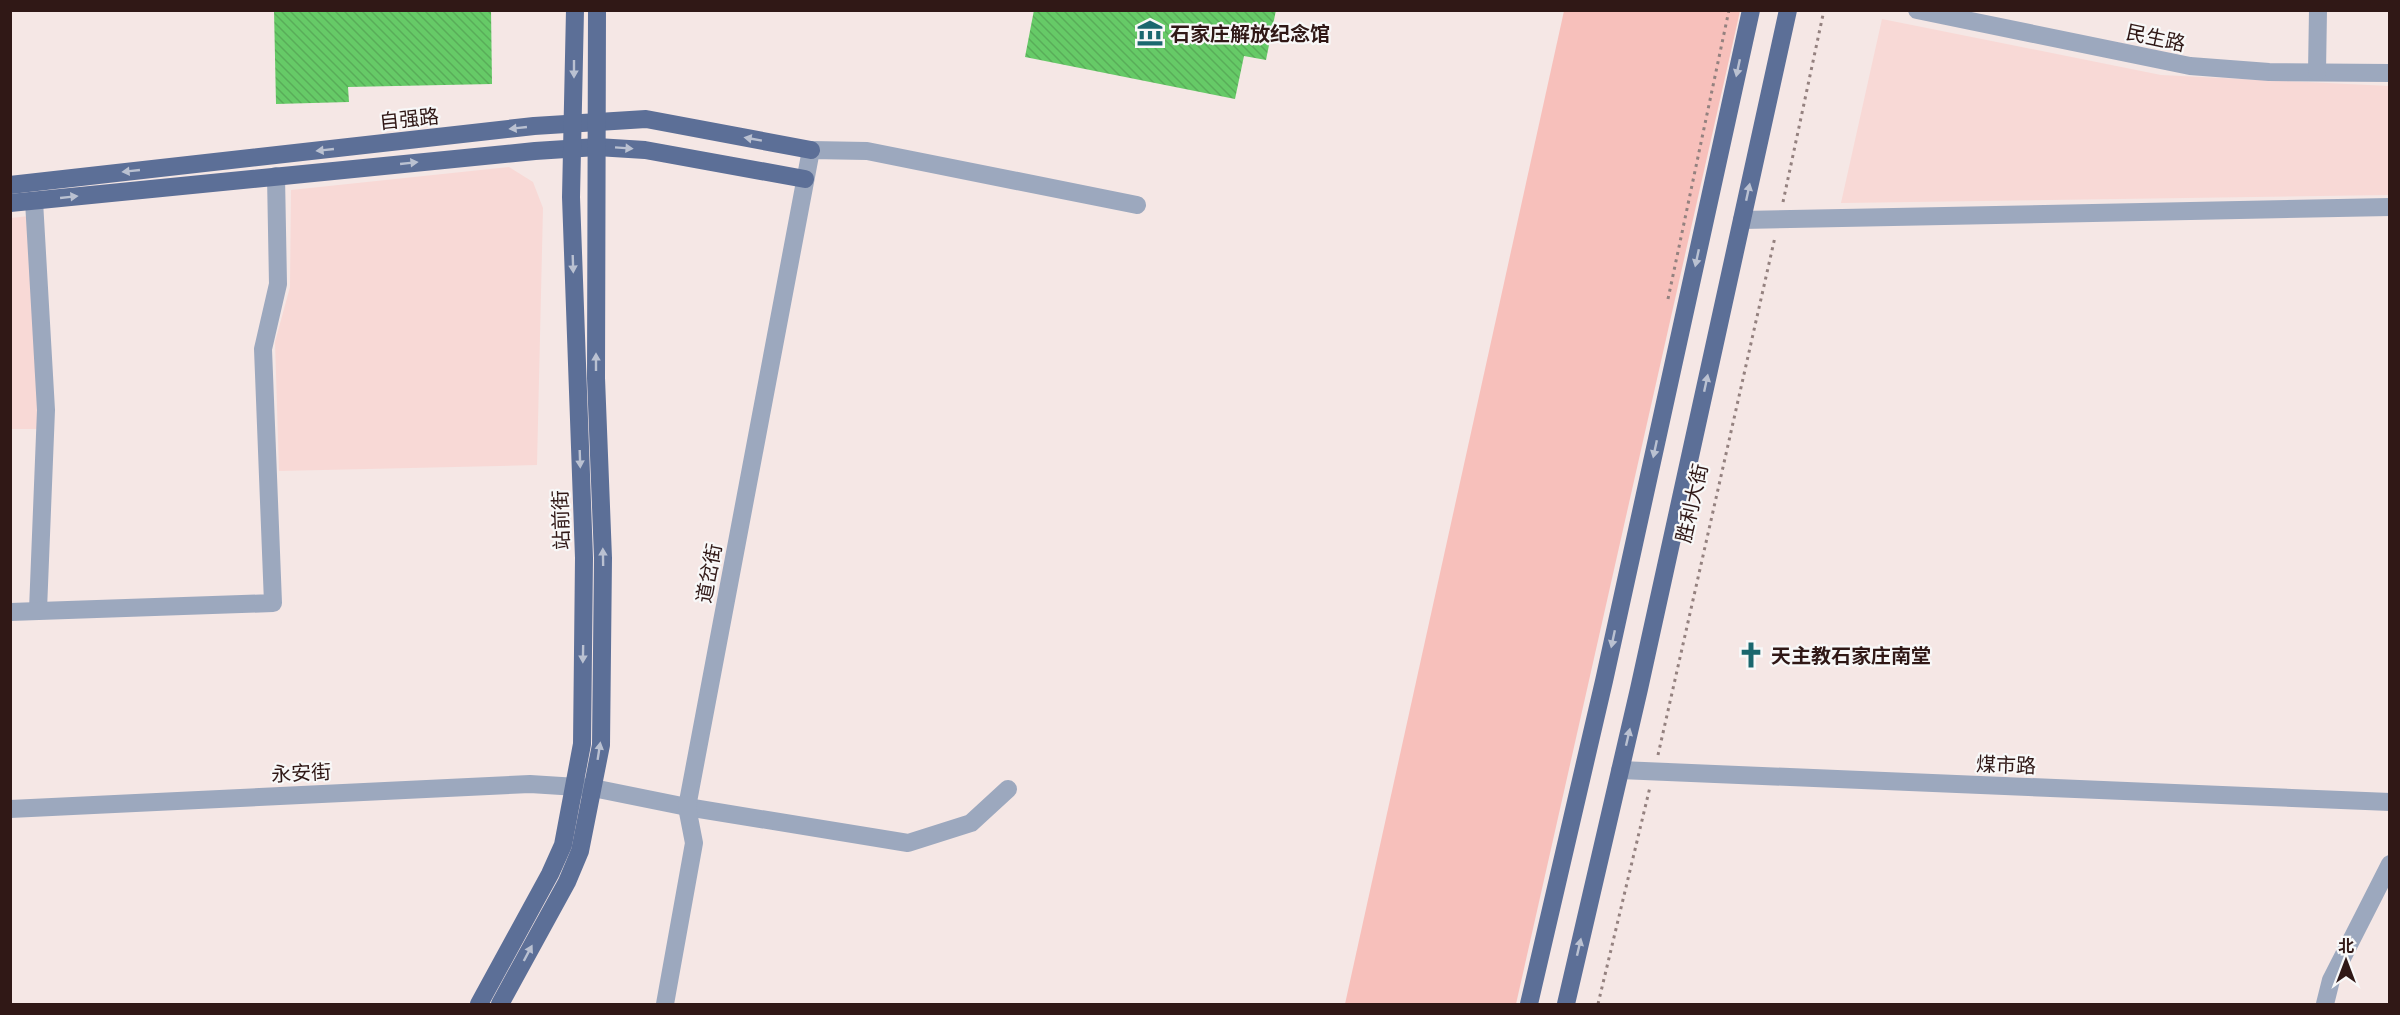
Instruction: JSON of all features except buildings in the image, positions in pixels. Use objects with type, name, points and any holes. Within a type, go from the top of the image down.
[{"type":"main road","name":"站前街","points":[[479,1005],[550,874],[563,845],[582,744],[584,558],[576,367],[571,149],[575,10]]},
{"type":"main road","name":"站前街","points":[[500,1005],[567,882],[580,851],[601,745],[603,558],[596,378],[597,10]]},
{"type":"main road","points":[[1529,1005],[1601,693],[1751,10]]},
{"type":"main road","name":"胜利大街","points":[[1566,1005],[1788,10]]},
{"type":"main road","name":"自强路","points":[[10,185],[572,123],[646,119],[811,150]]},
{"type":"main road","points":[[10,203],[535,151],[597,147],[645,150],[805,179]]},
{"type":"street","name":"民生路","points":[[1917,10],[2190,66],[2269,72],[2390,73]]},
{"type":"street","points":[[2317,72],[2318,10]]},
{"type":"street","points":[[811,150],[867,152],[1137,206]]},
{"type":"street","name":"道岔街","points":[[665,1005],[694,843],[687,807],[811,150]]},
{"type":"street","points":[[10,612],[273,603],[263,349],[278,284],[276,176]]},
{"type":"street","points":[[34,201],[46,410],[38,610]]},
{"type":"street","points":[[1742,220],[2390,207]]},
{"type":"street","name":"煤市路","points":[[1620,770],[2390,802]]},
{"type":"street","name":"永安街","points":[[10,809],[530,784],[593,788],[687,807],[908,843],[971,823],[1008,789]]},
{"type":"street","points":[[2325,1005],[2331,980],[2390,864]]},
{"type":"path","name":"胜利大街","points":[[1598,1005],[1654,772],[1824,10]]},
{"type":"shaded area","points":[[1564,11],[1740,11],[1516,1004],[1345,1004]]},
{"type":"shaded area","points":[[1882,19],[2161,75],[2389,86],[2389,195],[1841,203]]},
{"type":"shaded area","points":[[509,167],[533,182],[543,208],[537,465],[279,471],[275,342],[290,287],[291,190]]},
{"type":"shaded area","points":[[29,216],[40,429],[11,429],[11,218]]},
{"type":"place","name":"石家庄解放纪念馆","points":[[1150,33]]},
{"type":"place","name":"天主教石家庄南堂","points":[[1751,655]]}]
